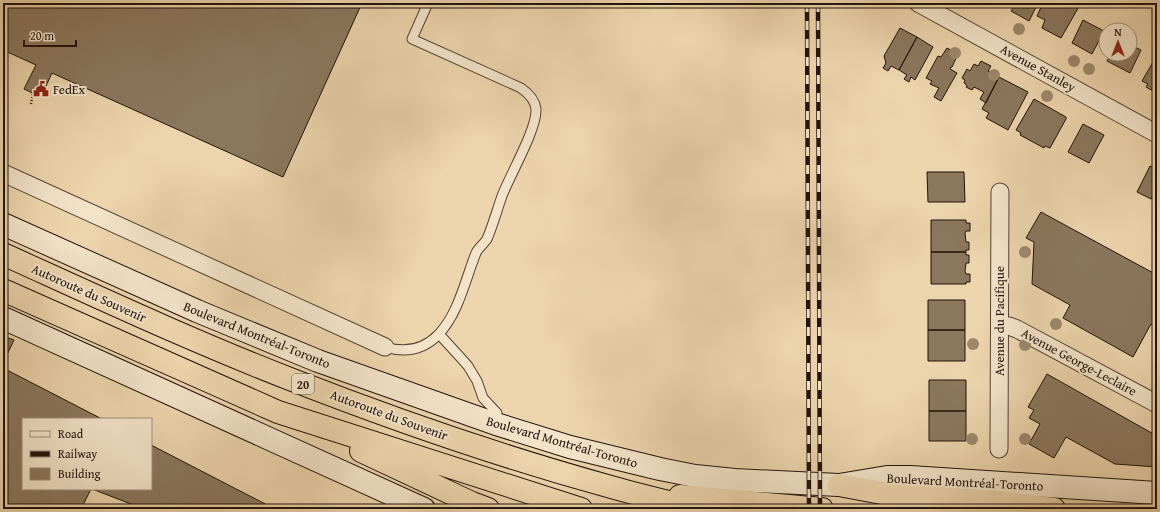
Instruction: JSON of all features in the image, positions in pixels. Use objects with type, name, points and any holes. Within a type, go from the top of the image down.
[{"type":"highway","name":"Autoroute du Souvenir","points":[[3,254],[204,344],[291,380],[450,437],[557,472],[697,509]]},
{"type":"highway","points":[[3,290],[278,412],[472,503],[488,509]]},
{"type":"highway","points":[[278,412],[581,509]]},
{"type":"highway","points":[[839,485],[887,494],[997,502],[1054,509]]},
{"type":"highway","points":[[613,488],[822,509]]},
{"type":"main road","name":"Boulevard Montréal-Toronto","points":[[3,224],[168,299],[298,353],[496,424],[594,453],[653,468],[695,476],[754,482],[839,485],[887,477],[916,477],[1157,494]]},
{"type":"main road","points":[[3,318],[424,509]]},
{"type":"street","name":"Avenue Stanley","points":[[918,3],[1157,134]]},
{"type":"street","points":[[3,173],[385,347]]},
{"type":"street","name":"Avenue du Pacifique","points":[[999,449],[1000,192]]},
{"type":"street","name":"Avenue George-Leclaire","points":[[1000,325],[1017,329],[1157,404]]},
{"type":"lane","points":[[385,347],[410,350],[426,345],[439,334],[452,314],[477,251],[486,241],[502,197],[533,126],[535,117],[536,108],[533,99],[521,88],[412,39],[428,3]]},
{"type":"lane","points":[[439,334],[468,366],[477,381],[483,398],[497,413],[496,424]]},
{"type":"path","points":[[31,104],[33,93]]},
{"type":"building","points":[[3,3],[362,3],[283,177],[52,73],[41,97],[24,89],[36,65],[3,50]]},
{"type":"building","points":[[1016,3],[1038,3],[1029,21],[1011,11]]},
{"type":"building","points":[[1043,3],[1081,3],[1061,38],[1042,28],[1045,20],[1037,16]]},
{"type":"building","points":[[1083,20],[1098,28],[1098,42],[1092,54],[1072,43]]},
{"type":"building","points":[[900,28],[917,37],[899,70],[891,66],[888,71],[883,68],[886,63],[884,56]]},
{"type":"building","points":[[917,37],[933,47],[915,80],[911,77],[909,82],[904,79],[907,75],[899,70]]},
{"type":"building","points":[[947,48],[958,54],[950,69],[957,73],[941,101],[934,97],[939,88],[930,84],[932,81],[926,78],[938,56],[941,57]]},
{"type":"building","points":[[1138,49],[1141,50],[1138,56]]},
{"type":"building","points":[[1157,55],[1157,89],[1155,92],[1146,87],[1148,84],[1142,81]]},
{"type":"building","points":[[981,61],[991,66],[988,71],[999,77],[986,103],[980,99],[984,92],[974,87],[972,90],[966,87],[967,85],[964,83],[965,80],[962,78],[967,69],[970,71],[974,64],[978,66]]},
{"type":"building","points":[[1109,62],[1135,62],[1130,73]]},
{"type":"building","points":[[999,77],[1028,92],[1008,130],[986,118],[989,113],[982,109]]},
{"type":"building","points":[[1034,99],[1066,117],[1050,148],[1045,146],[1044,148],[1020,135],[1021,133],[1016,130]]},
{"type":"building","points":[[1083,124],[1104,135],[1089,163],[1068,152]]},
{"type":"building","points":[[1150,166],[1157,169],[1157,187],[1151,199],[1137,192]]},
{"type":"building","points":[[927,172],[964,172],[965,202],[928,202]]},
{"type":"building","points":[[1041,212],[1157,275],[1157,328],[1151,324],[1133,357],[1063,318],[1070,305],[1032,284],[1034,242],[1026,238]]},
{"type":"building","points":[[931,220],[966,220],[966,223],[970,223],[970,231],[966,231],[965,233],[966,242],[969,242],[969,250],[966,250],[966,252],[931,252]]},
{"type":"building","points":[[931,252],[966,252],[966,255],[969,255],[969,263],[966,263],[965,271],[966,274],[970,274],[970,282],[966,282],[966,284],[931,284]]},
{"type":"building","points":[[928,300],[965,300],[965,330],[928,330]]},
{"type":"building","points":[[928,330],[965,330],[965,361],[928,361]]},
{"type":"building","points":[[3,336],[14,340],[3,363]]},
{"type":"building","points":[[3,368],[100,418],[22,418],[22,490],[90,490],[81,509],[3,509]]},
{"type":"building","points":[[1047,374],[1157,436],[1157,467],[1115,464],[1066,437],[1054,458],[1029,444],[1040,424],[1029,418],[1034,410],[1028,407]]},
{"type":"building","points":[[929,380],[966,380],[966,411],[929,411]]},
{"type":"building","points":[[929,411],[966,411],[966,441],[929,441]]},
{"type":"building","points":[[152,446],[275,509],[144,509],[95,490],[152,490]]},
{"type":"railway","points":[[807,3],[809,509]]},
{"type":"railway","points":[[818,3],[820,509]]},
{"type":"place","name":"FedEx","points":[[41,89]]}]
